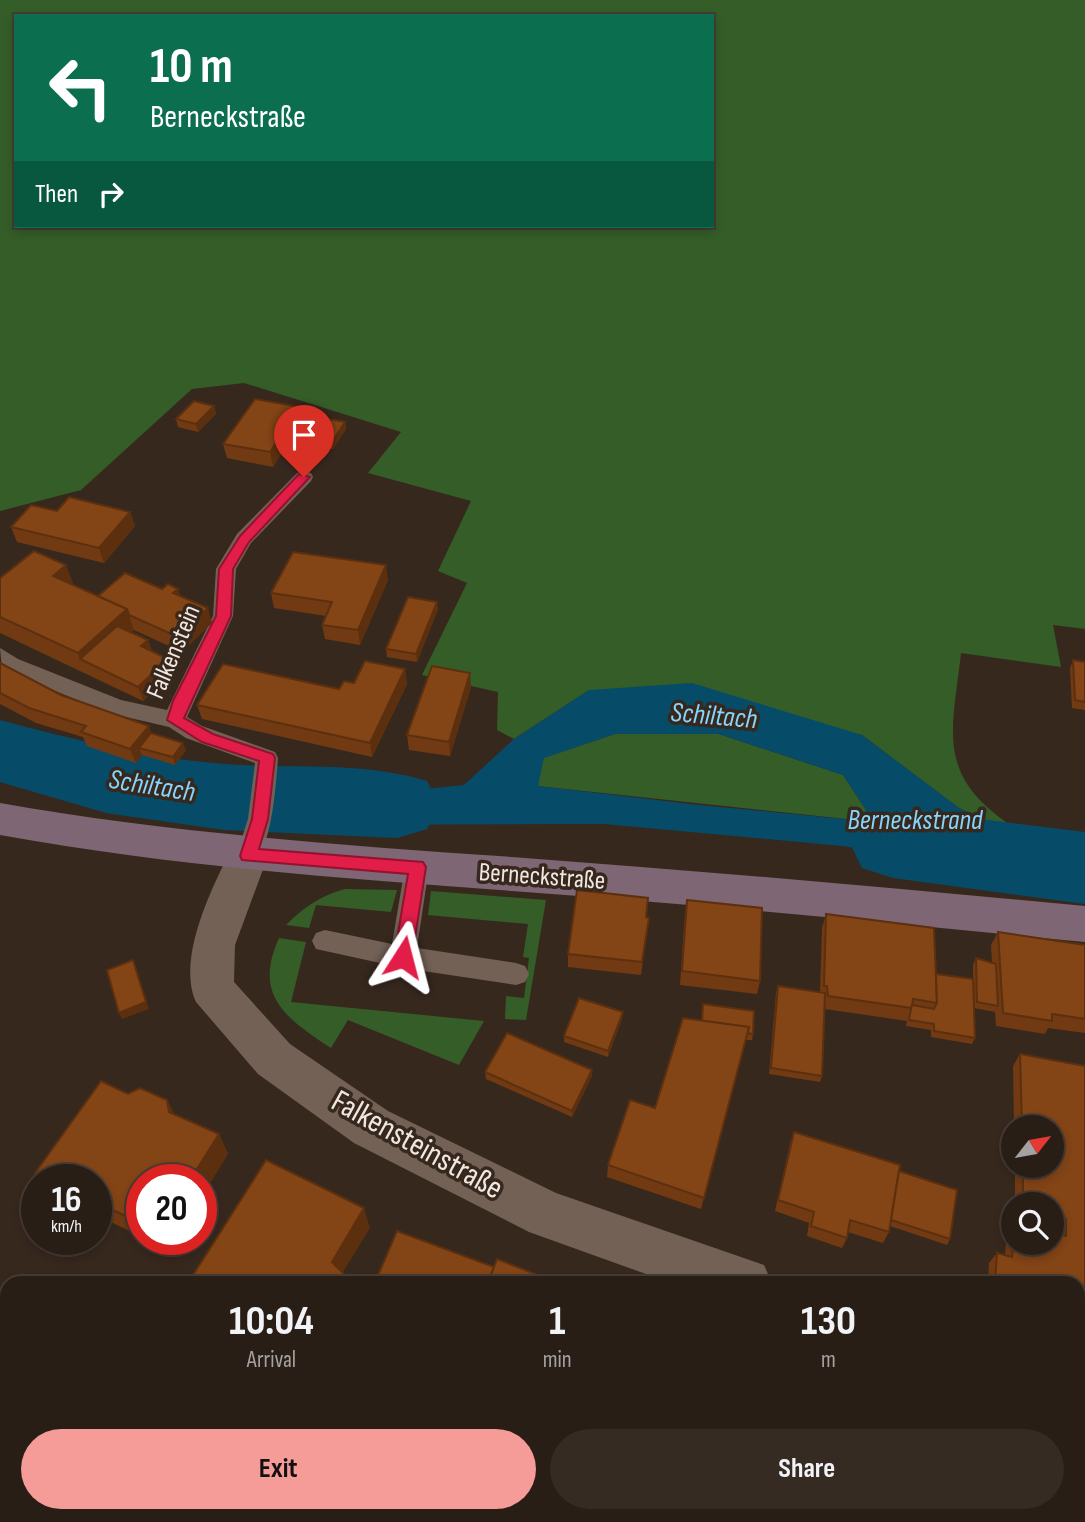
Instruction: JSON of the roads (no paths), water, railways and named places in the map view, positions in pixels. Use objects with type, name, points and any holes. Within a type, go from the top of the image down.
[{"type":"main road","name":"Berneckstraße","points":[[0,820],[89,837],[254,837],[417,867],[816,897],[1085,924]]},
{"type":"street","name":"Falkensteinstraße","points":[[254,837],[213,945],[212,988],[274,1059],[371,1127],[547,1215],[726,1276]]},
{"type":"lane","name":"Falkenstein","points":[[254,837],[267,758],[203,736],[175,720],[181,701],[223,616],[226,569],[244,539],[304,477]]},
{"type":"lane","points":[[0,656],[10,664],[117,708],[175,720]]},
{"type":"lane","points":[[403,957],[417,867]]},
{"type":"lane","points":[[325,941],[403,957],[516,974]]},
{"type":"water","name":"Berneckstrand","points":[[692,683],[862,735],[959,808],[1003,830],[1007,871],[842,846],[604,824],[323,825],[290,806],[286,793],[285,769],[402,781],[415,790],[464,785],[514,739],[589,690]],"holes":[[[615,734],[719,734],[843,775],[874,822],[538,786],[544,758]]]},
{"type":"waterway","name":"Schiltach","points":[[0,751],[106,781],[224,797],[397,805]]},
{"type":"waterway","name":"Schiltach","points":[[893,843],[1085,868]]}]
